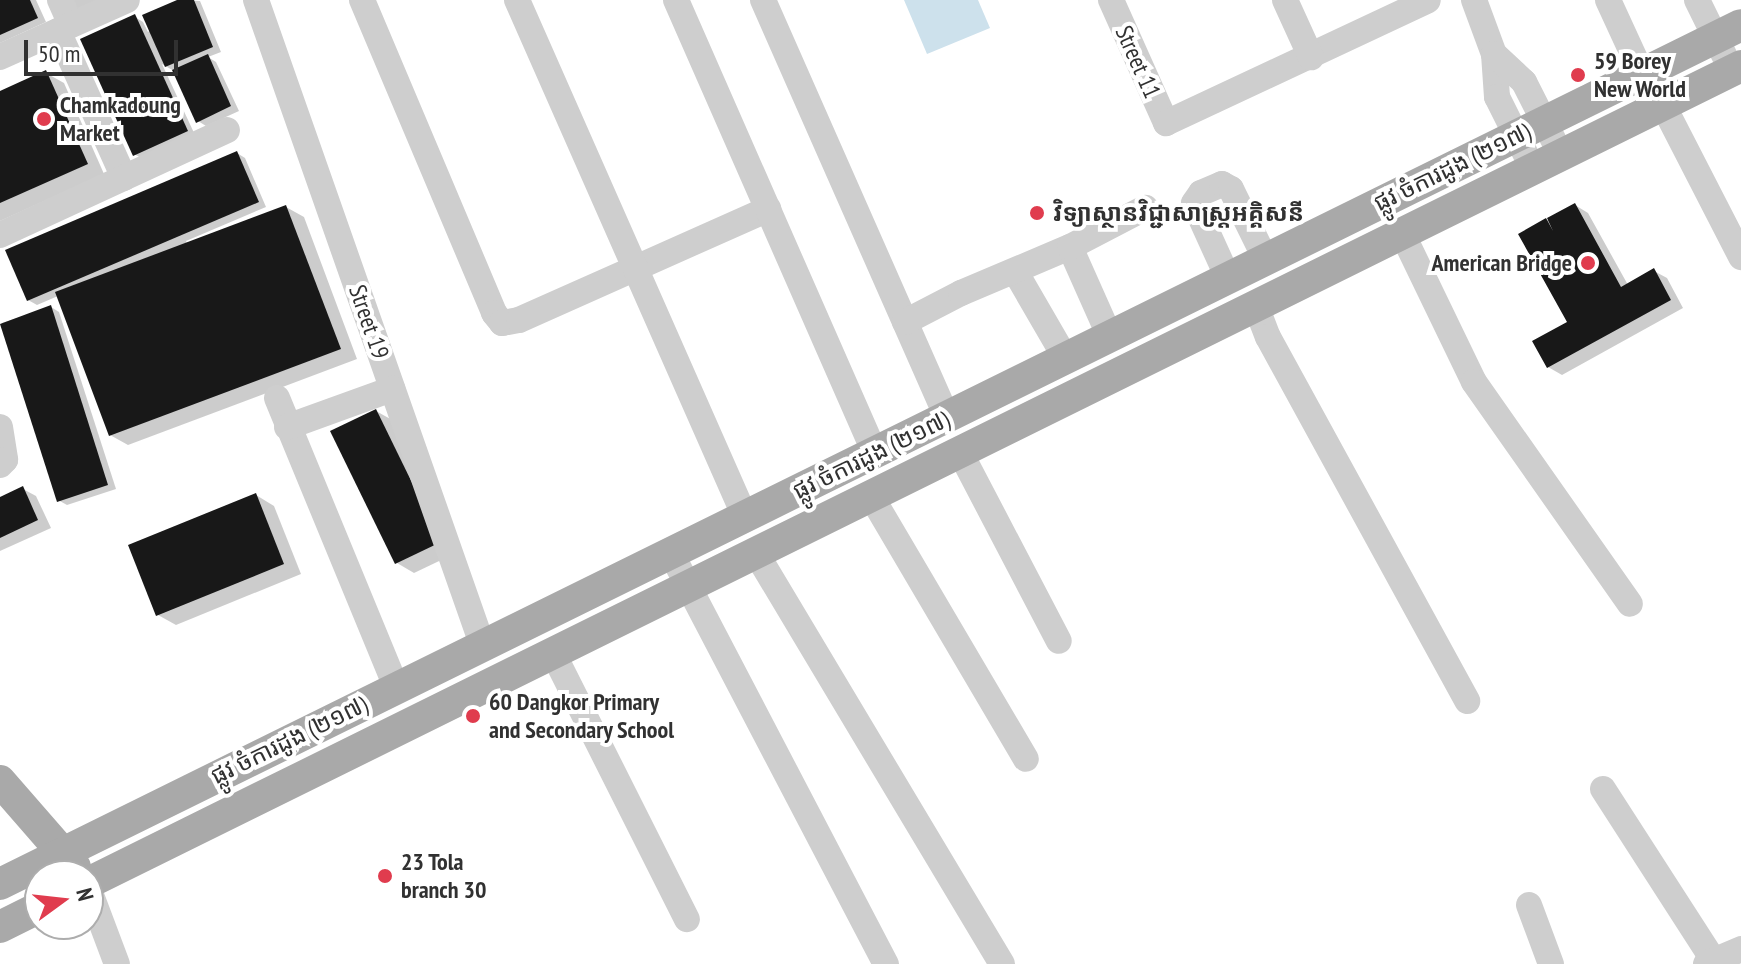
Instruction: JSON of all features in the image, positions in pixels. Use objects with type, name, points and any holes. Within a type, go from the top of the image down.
[{"type":"main road","name":"ផ្លូវ ចំការដូង (២១៧)","points":[[80,860],[396,687],[1728,31]]},
{"type":"main road","name":"ផ្លូវ ចំការដូង (២១៧)","points":[[104,877],[1736,68]]},
{"type":"main road","points":[[0,781],[69,860]]},
{"type":"main road","name":"ផ្លូវ ចំការដូង (២១៧)","points":[[0,884],[24,877]]},
{"type":"main road","points":[[0,927],[24,915]]},
{"type":"street","points":[[60,0],[65,28],[124,178]]},
{"type":"street","points":[[0,57],[127,0]]},
{"type":"street","points":[[362,0],[494,313],[502,323],[519,320],[768,209]]},
{"type":"street","points":[[517,0],[745,517]]},
{"type":"street","points":[[676,0],[875,453]]},
{"type":"street","points":[[763,0],[947,417]]},
{"type":"street","name":"Street 11","points":[[1111,0],[1166,123],[1311,57]]},
{"type":"street","points":[[1285,0],[1311,57],[1428,0]]},
{"type":"street","points":[[1474,0],[1494,54],[1497,97],[1515,136],[1547,162]]},
{"type":"street","points":[[1608,0],[1642,74]]},
{"type":"street","points":[[1697,0],[1728,31],[1736,68]]},
{"type":"street","name":"Street 19","points":[[266,3],[392,389],[482,644]]},
{"type":"street","points":[[1494,54],[1524,82],[1544,122],[1547,162]]},
{"type":"street","points":[[1663,105],[1741,257]]},
{"type":"street","points":[[0,235],[227,130]]},
{"type":"street","points":[[1228,278],[1194,203],[1201,193],[1222,184],[1231,189],[1266,260]]},
{"type":"street","points":[[905,322],[961,293],[1070,247],[1145,208]]},
{"type":"street","points":[[1402,233],[1474,382],[1630,604]]},
{"type":"street","points":[[1070,247],[1110,337]]},
{"type":"street","points":[[1015,271],[1066,359]]},
{"type":"street","points":[[1256,306],[1268,337],[1467,701]]},
{"type":"street","points":[[287,427],[392,389]]},
{"type":"street","points":[[277,398],[396,687]]},
{"type":"street","points":[[0,427],[5,460],[0,465]]},
{"type":"street","points":[[960,452],[1059,641]]},
{"type":"street","points":[[871,496],[947,631],[1026,759]]},
{"type":"street","points":[[671,553],[886,964]]},
{"type":"street","points":[[756,553],[1002,964]]},
{"type":"street","points":[[553,653],[687,919]]},
{"type":"street","points":[[1603,789],[1710,962],[1741,949]]},
{"type":"street","points":[[1529,905],[1551,964]]},
{"type":"street","points":[[104,929],[117,964]]},
{"type":"water","points":[[904,0],[978,0],[990,28],[927,54]]},
{"type":"building","points":[[0,0],[30,0],[38,18],[0,35]]},
{"type":"building","points":[[177,0],[194,0],[213,47],[165,67],[142,15]]},
{"type":"building","points":[[135,14],[188,131],[133,156],[80,39]]},
{"type":"building","points":[[208,54],[231,106],[196,123],[172,70]]},
{"type":"building","name":"Chamkadoung Market","points":[[46,70],[88,164],[0,203],[0,91]]},
{"type":"building","points":[[237,151],[259,202],[27,301],[5,250]]},
{"type":"building","points":[[1575,203],[1621,287],[1654,268],[1671,300],[1547,368],[1532,341],[1567,322],[1518,234],[1546,218],[1553,231],[1547,218]]},
{"type":"building","points":[[286,205],[341,349],[109,436],[55,292]]},
{"type":"building","points":[[51,305],[108,485],[57,502],[0,324]]},
{"type":"building","points":[[376,409],[441,542],[395,564],[330,431]]},
{"type":"building","points":[[23,486],[38,520],[0,538],[0,497]]},
{"type":"building","points":[[256,493],[284,564],[156,616],[128,545]]},
{"type":"place","name":"59 Borey New World","points":[[1578,75]]},
{"type":"place","name":"Chamkadoung Market","points":[[44,119]]},
{"type":"place","name":"វិទ្យាស្ថានវិជ្ជាសាស្រ្តអគ្គិសនី","points":[[1037,213]]},
{"type":"place","name":"American Bridge","points":[[1588,263]]},
{"type":"place","name":"60 Dangkor Primary and Secondary School","points":[[473,716]]},
{"type":"place","name":"23 Tola branch 30","points":[[385,876]]}]
